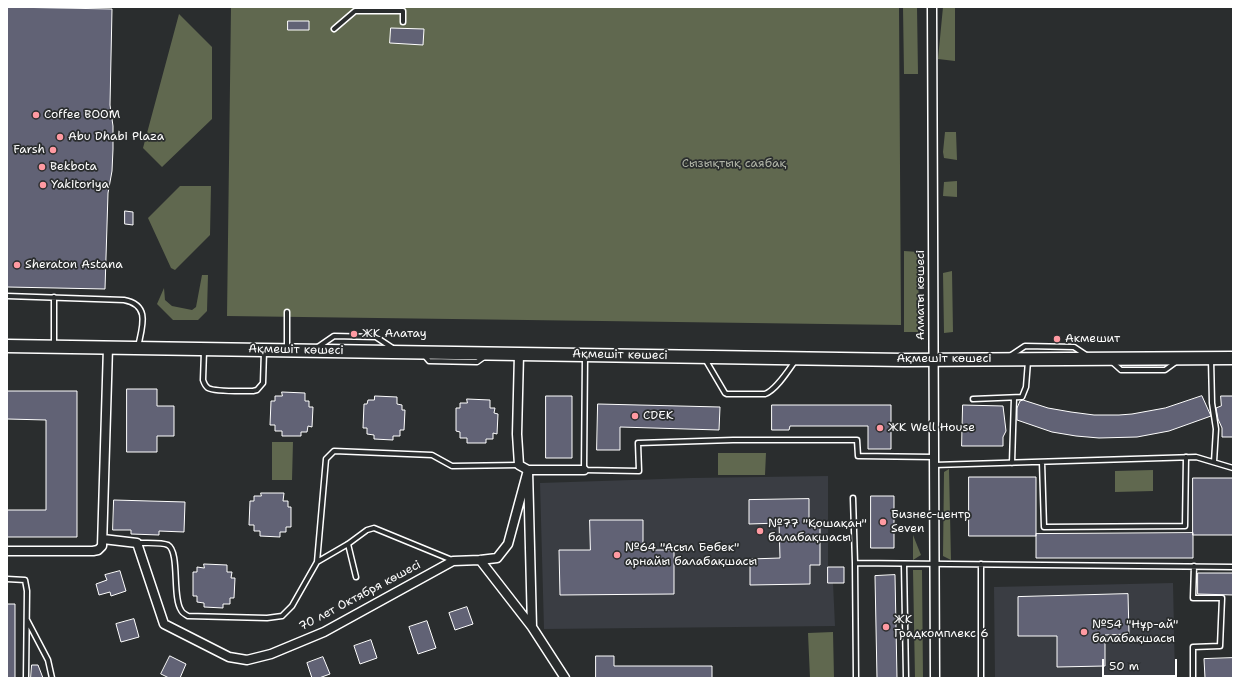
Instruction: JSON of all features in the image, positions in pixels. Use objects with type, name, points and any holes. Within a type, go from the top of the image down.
[{"type":"main road","name":"Ақмешіт көшесі","points":[[7,346],[798,358],[1233,358]]},
{"type":"street","name":"Алматы көшесі","points":[[932,7],[935,678]]},
{"type":"street","points":[[7,551],[93,551],[98,550],[102,546],[108,347]]},
{"type":"street","points":[[519,354],[517,434],[519,464],[528,470],[584,470]]},
{"type":"street","points":[[528,470],[532,627]]},
{"type":"street","name":"70 лет Октября көшесі","points":[[137,543],[164,624],[229,657],[247,660],[271,654],[324,632],[453,561],[497,558],[508,544],[528,470]]},
{"type":"street","points":[[103,539],[137,543]]},
{"type":"street","points":[[480,560],[532,627],[565,678]]},
{"type":"lane","points":[[334,29],[355,11],[404,11],[403,22]]},
{"type":"lane","points":[[7,296],[124,300],[135,303],[140,308],[142,314],[138,348]]},
{"type":"lane","points":[[54,297],[54,347]]},
{"type":"lane","points":[[287,312],[287,350]]},
{"type":"lane","points":[[1006,359],[1024,346],[1074,347],[1091,359]]},
{"type":"lane","points":[[204,349],[203,380],[204,384],[208,388],[215,390],[252,391],[258,390],[263,383],[264,350]]},
{"type":"lane","points":[[585,355],[584,470],[639,471],[638,443],[734,440],[857,440],[858,456],[934,461],[1042,462],[1196,457],[1233,468]]},
{"type":"lane","points":[[704,356],[725,393],[744,394],[768,393],[775,387],[798,358]]},
{"type":"lane","points":[[1211,358],[1212,403],[1216,429],[1214,462]]},
{"type":"lane","points":[[973,399],[1022,397],[1026,387],[1028,359]]},
{"type":"lane","points":[[1012,462],[1014,398]]},
{"type":"lane","points":[[137,543],[166,544],[171,547],[174,557],[177,604],[181,612],[188,616],[267,618],[282,616],[292,606],[317,562],[326,459],[334,451],[432,455],[452,466],[519,464]]},
{"type":"lane","points":[[1042,462],[1044,527],[1185,526],[1186,457]]},
{"type":"lane","points":[[853,498],[856,678]]},
{"type":"lane","points":[[317,562],[348,544],[367,530],[374,528],[453,561]]},
{"type":"lane","points":[[348,544],[356,577]]},
{"type":"lane","points":[[855,564],[1233,567]]},
{"type":"lane","points":[[904,564],[906,678]]},
{"type":"lane","points":[[980,678],[981,564]]},
{"type":"lane","points":[[1193,678],[1193,647],[1220,646],[1222,598],[1193,598],[1194,566]]},
{"type":"lane","points":[[7,579],[25,580],[27,591],[26,678]]},
{"type":"lane","points":[[26,618],[48,660],[52,678]]},
{"type":"shaded area","points":[[828,476],[828,583],[833,583],[835,626],[544,629],[540,483],[692,478]]},
{"type":"shaded area","name":"№54 \"Нұр-ай\" балабақшасы","points":[[1173,583],[1175,678],[995,678],[994,587]]},
{"type":"green space","name":"Сызықтық саябақ","points":[[231,7],[899,7],[901,325],[227,316]]},
{"type":"green space","points":[[903,7],[917,7],[918,74],[904,74]]},
{"type":"green space","points":[[943,7],[955,7],[955,61],[938,59]]},
{"type":"green space","points":[[179,14],[212,47],[212,119],[162,167],[143,148]]},
{"type":"green space","points":[[945,132],[956,132],[957,160],[944,158],[943,152]]},
{"type":"green space","points":[[957,181],[957,197],[943,196],[944,182]]},
{"type":"green space","points":[[180,186],[211,186],[210,235],[175,270],[171,268],[148,218]]},
{"type":"green space","points":[[904,251],[919,252],[918,332],[904,332]]},
{"type":"green space","points":[[952,271],[953,332],[944,333],[943,273]]},
{"type":"green space","points":[[202,275],[208,275],[207,311],[198,320],[173,320],[157,304],[164,288],[165,300],[172,306],[192,310],[196,307]]},
{"type":"green space","points":[[272,442],[293,442],[292,480],[272,480]]},
{"type":"green space","points":[[718,453],[766,453],[765,475],[718,475]]},
{"type":"green space","points":[[949,469],[951,560],[943,556],[944,472]]},
{"type":"green space","points":[[1153,470],[1153,491],[1115,492],[1115,471]]},
{"type":"green space","points":[[913,535],[921,555],[913,560]]},
{"type":"green space","points":[[913,570],[922,570],[923,678],[915,678]]},
{"type":"green space","points":[[833,632],[834,678],[810,678],[808,633]]},
{"type":"building","name":"Abu Dhabi Plaza","points":[[7,7],[112,9],[110,105],[113,126],[113,149],[112,171],[108,193],[105,289],[7,287]]},
{"type":"building","points":[[288,21],[309,21],[309,30],[288,30]]},
{"type":"building","points":[[391,28],[424,29],[423,45],[390,43]]},
{"type":"building","points":[[125,211],[133,212],[133,225],[125,224]]},
{"type":"building","points":[[127,389],[157,389],[157,406],[174,406],[174,436],[157,436],[157,452],[127,452]]},
{"type":"building","points":[[7,391],[77,391],[77,537],[7,537],[7,510],[46,510],[46,420],[7,419]]},
{"type":"building","points":[[282,392],[305,393],[305,401],[309,401],[309,407],[313,407],[312,427],[308,426],[307,432],[301,432],[301,436],[282,436],[282,431],[275,431],[275,425],[270,425],[271,401],[275,401],[275,396],[282,396]]},
{"type":"building","points":[[375,396],[397,397],[397,404],[402,405],[402,410],[405,410],[404,430],[400,430],[400,436],[393,436],[393,440],[374,439],[374,435],[367,434],[367,428],[363,428],[364,404],[367,404],[368,400],[374,400]]},
{"type":"building","points":[[546,396],[572,396],[572,458],[546,458]]},
{"type":"building","points":[[1202,396],[1211,416],[1169,431],[1137,437],[1099,438],[1076,436],[1052,432],[1017,420],[1017,408],[1020,401],[1023,400],[1048,408],[1071,412],[1094,415],[1119,415],[1165,408]]},
{"type":"building","points":[[1221,396],[1233,396],[1233,437],[1222,437],[1222,428],[1218,419],[1216,408],[1221,406]]},
{"type":"building","points":[[467,399],[490,400],[490,408],[495,408],[494,413],[498,414],[497,434],[493,433],[493,439],[486,439],[486,443],[467,443],[467,438],[460,438],[460,432],[456,431],[456,408],[460,408],[460,403],[467,403]]},
{"type":"building","points":[[598,404],[720,407],[719,430],[620,427],[620,450],[597,450]]},
{"type":"building","name":"ЖК Well House","points":[[772,405],[891,405],[891,449],[868,449],[868,426],[790,426],[789,430],[772,430]]},
{"type":"building","points":[[963,405],[1003,406],[1006,431],[1003,437],[1003,446],[962,446]]},
{"type":"building","points":[[969,477],[1036,477],[1036,536],[969,536]]},
{"type":"building","points":[[1193,478],[1233,478],[1233,535],[1193,535]]},
{"type":"building","points":[[261,493],[284,493],[283,501],[288,501],[288,507],[291,507],[291,527],[286,527],[286,532],[280,532],[280,537],[260,536],[260,531],[254,531],[254,525],[249,525],[250,501],[254,501],[254,496],[261,496]]},
{"type":"building","name":"Бизнес-центр Seven","points":[[871,496],[894,496],[894,548],[871,548]]},
{"type":"building","points":[[809,499],[809,523],[820,523],[820,565],[810,565],[810,584],[750,585],[750,559],[780,558],[779,523],[749,524],[749,500]]},
{"type":"building","points":[[114,500],[185,502],[184,532],[159,531],[159,535],[131,534],[131,530],[113,530]]},
{"type":"building","points":[[590,520],[643,520],[643,550],[674,550],[674,594],[560,595],[559,550],[590,550]]},
{"type":"building","points":[[1193,533],[1193,558],[1036,558],[1036,534]]},
{"type":"building","points":[[204,564],[227,565],[227,572],[232,572],[231,578],[235,578],[234,598],[230,598],[230,604],[223,604],[223,608],[204,607],[204,603],[197,602],[197,596],[193,596],[193,572],[197,572],[197,567],[204,568]]},
{"type":"building","points":[[828,567],[844,567],[844,583],[828,583]]},
{"type":"building","points":[[120,571],[126,591],[111,596],[110,592],[99,595],[96,584],[107,580],[105,575]]},
{"type":"building","points":[[1198,573],[1233,573],[1233,595],[1198,594]]},
{"type":"building","name":"ЖК Градкомплекс 6","points":[[895,575],[897,678],[877,678],[875,576]]},
{"type":"building","points":[[1128,594],[1129,634],[1105,635],[1105,666],[1057,667],[1057,636],[1018,636],[1018,597]]},
{"type":"building","points":[[7,604],[15,604],[15,678],[7,678]]},
{"type":"building","points":[[467,607],[473,624],[455,630],[449,613]]},
{"type":"building","points":[[134,619],[139,637],[121,642],[116,624]]},
{"type":"building","points":[[427,621],[436,648],[418,654],[409,627]]},
{"type":"building","points":[[371,640],[377,658],[360,664],[354,646]]},
{"type":"building","points":[[170,656],[186,664],[180,678],[169,678],[161,674]]},
{"type":"building","points":[[596,656],[614,656],[614,666],[712,666],[712,678],[596,678]]},
{"type":"building","points":[[323,657],[330,674],[319,678],[312,678],[307,663]]},
{"type":"building","points":[[1233,658],[1233,678],[1205,678],[1204,659]]},
{"type":"building","points":[[32,665],[38,665],[43,678],[31,678]]},
{"type":"place","name":"Coffee BOOM","points":[[36,115]]},
{"type":"place","name":"Abu Dhabi Plaza","points":[[60,137]]},
{"type":"place","name":"Farsh","points":[[53,150]]},
{"type":"place","name":"Bekbota","points":[[42,167]]},
{"type":"place","name":"Yakitoriya","points":[[43,185]]},
{"type":"place","name":"Sheraton Astana","points":[[17,265]]},
{"type":"place","name":"ЖК Алатау","points":[[354,334]]},
{"type":"place","name":"Акмешит","points":[[1057,339]]},
{"type":"place","name":"CDEK","points":[[635,416]]},
{"type":"place","name":"ЖК Well House","points":[[880,428]]},
{"type":"place","name":"Бизнес-центр Seven","points":[[883,522]]},
{"type":"place","name":"№77 \"Қошақан\" балабақшасы","points":[[760,531]]},
{"type":"place","name":"№64 \"Асыл Бөбек\" арнайы балабақшасы","points":[[617,555]]},
{"type":"place","name":"ЖК Градкомплекс 6","points":[[886,627]]},
{"type":"place","name":"№54 \"Нұр-ай\" балабақшасы","points":[[1084,632]]}]
